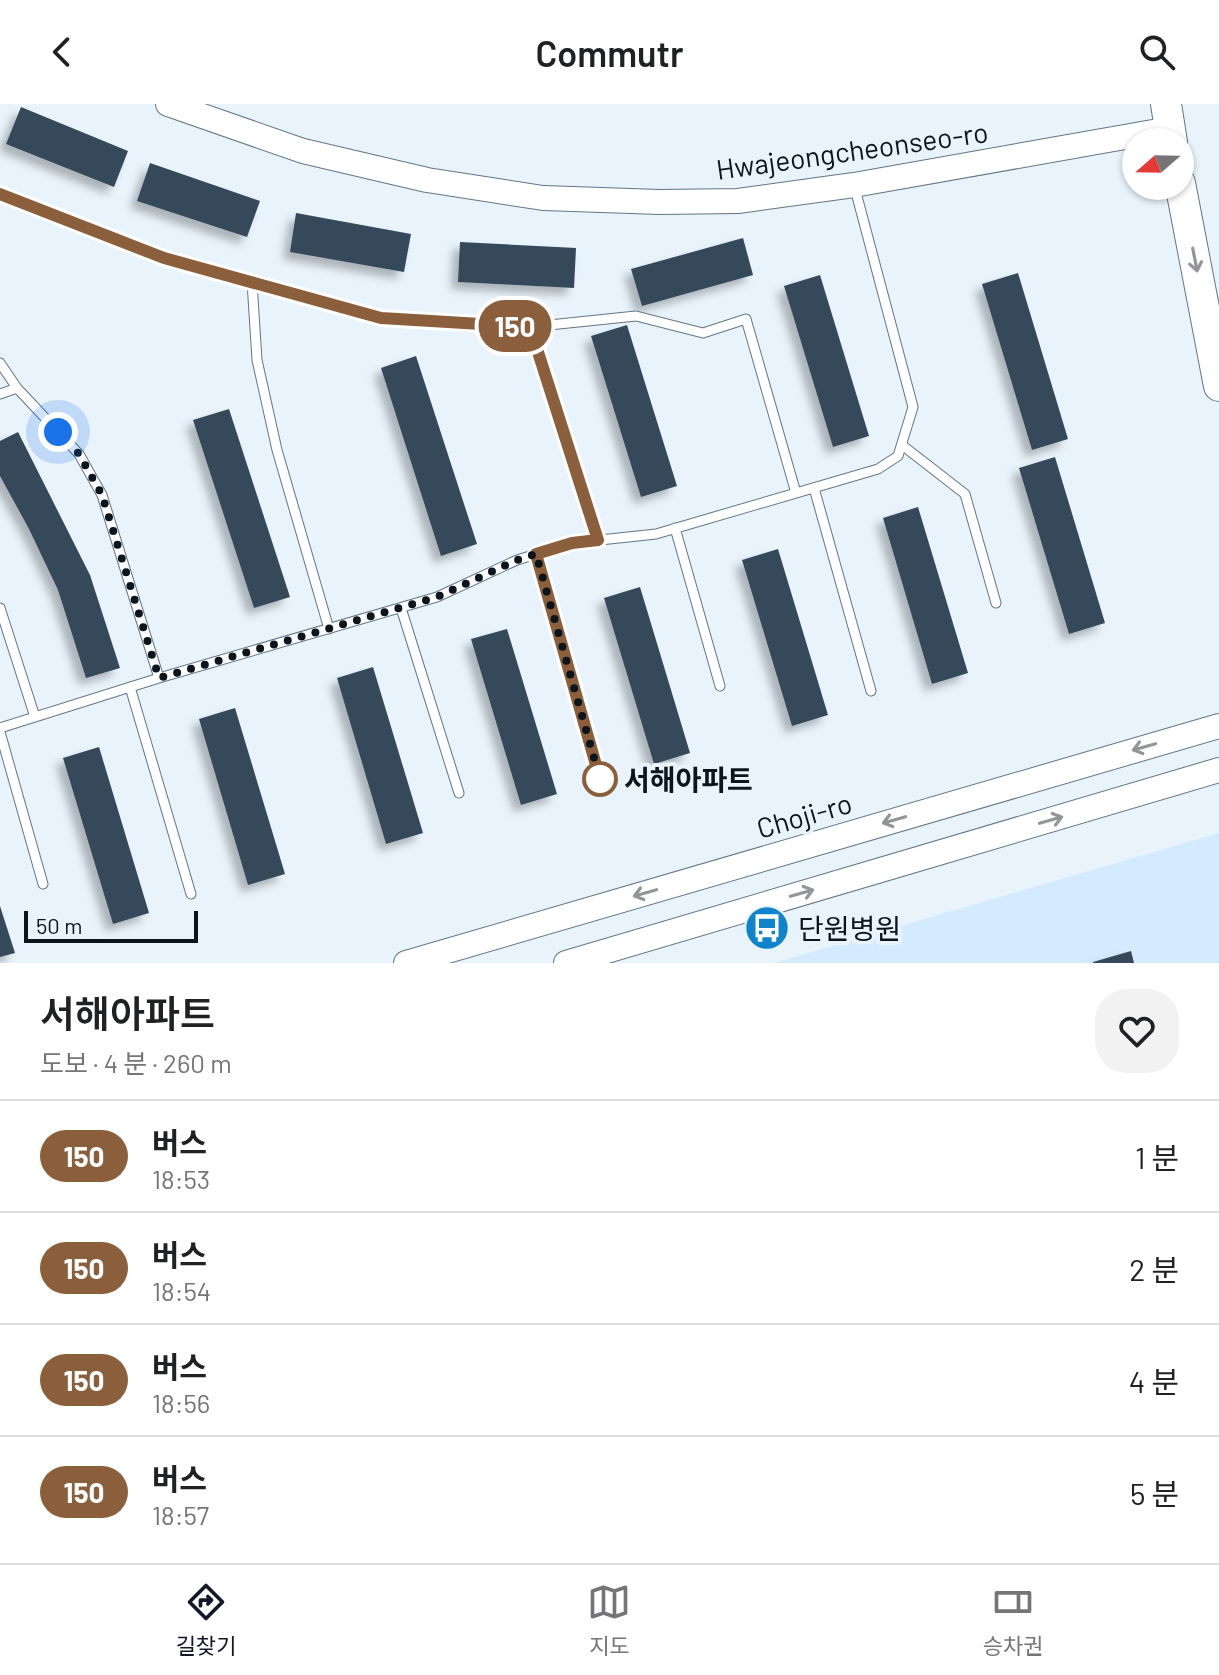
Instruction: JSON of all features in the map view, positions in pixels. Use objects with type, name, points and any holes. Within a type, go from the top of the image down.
[{"type":"main road","points":[[1183,200],[1219,386]]},
{"type":"street","name":"Hwajeongcheonseo-ro","points":[[168,104],[303,151],[427,180],[543,198],[738,201],[854,185],[1170,125]]},
{"type":"street","name":"Choji-ro","points":[[406,963],[1219,726]]},
{"type":"street","points":[[566,963],[1219,770]]},
{"type":"lane","points":[[43,884],[0,730],[159,678],[437,597],[517,560],[572,543],[656,534],[878,469],[898,456],[913,407],[854,185]]},
{"type":"lane","points":[[0,194],[164,258],[381,318],[530,327],[636,316],[703,333],[746,319],[796,493]]},
{"type":"lane","points":[[252,282],[257,360],[277,450],[329,629]]},
{"type":"lane","points":[[530,327],[598,540]]},
{"type":"lane","points":[[0,363],[17,388],[79,454],[102,495],[159,678]]},
{"type":"lane","points":[[0,394],[17,388]]},
{"type":"lane","points":[[902,445],[965,494],[996,603]]},
{"type":"lane","points":[[814,488],[871,691]]},
{"type":"lane","points":[[675,528],[720,686]]},
{"type":"lane","points":[[536,554],[600,779]]},
{"type":"lane","points":[[0,608],[35,717]]},
{"type":"lane","points":[[401,608],[459,793]]},
{"type":"lane","points":[[130,687],[191,894]]},
{"type":"shaded area","points":[[1219,833],[1219,963],[774,963]]},
{"type":"building","points":[[21,107],[128,151],[114,187],[6,144]]},
{"type":"building","points":[[150,163],[260,201],[247,237],[137,201]]},
{"type":"building","points":[[296,213],[411,234],[404,272],[290,252]]},
{"type":"building","points":[[743,238],[753,275],[642,306],[631,269]]},
{"type":"building","points":[[460,242],[576,248],[574,288],[458,282]]},
{"type":"building","points":[[1018,273],[1068,439],[1032,450],[982,284]]},
{"type":"building","points":[[820,275],[869,436],[833,447],[784,286]]},
{"type":"building","points":[[627,325],[677,486],[641,497],[591,336]]},
{"type":"building","points":[[416,356],[477,544],[441,556],[381,368]]},
{"type":"building","points":[[229,409],[290,597],[254,608],[193,420]]},
{"type":"building","points":[[18,432],[90,575],[120,668],[86,678],[58,590],[0,476],[0,441]]},
{"type":"building","points":[[1055,457],[1105,623],[1069,634],[1019,468]]},
{"type":"building","points":[[918,507],[968,673],[932,684],[883,518]]},
{"type":"building","points":[[778,549],[828,715],[792,726],[742,560]]},
{"type":"building","points":[[640,587],[690,753],[654,764],[604,598]]},
{"type":"building","points":[[507,629],[557,794],[521,805],[471,639]]},
{"type":"building","points":[[373,667],[423,833],[386,844],[337,678]]},
{"type":"building","points":[[235,708],[285,874],[248,885],[199,719]]},
{"type":"building","points":[[99,747],[149,913],[113,924],[63,758]]},
{"type":"building","points":[[0,906],[15,953],[0,957]]},
{"type":"building","points":[[1131,951],[1134,963],[1093,963],[1093,962]]},
{"type":"bus line","name":"150","points":[[0,194],[164,258],[381,318],[530,327],[598,540],[572,543],[536,554],[600,779]]},
{"type":"place","name":"서해아파트","points":[[600,779]]},
{"type":"place","name":"단원병원","points":[[767,928]]},
{"type":"route","points":[[58,432],[79,454],[102,495],[159,678],[437,597],[536,554],[600,779]]}]
